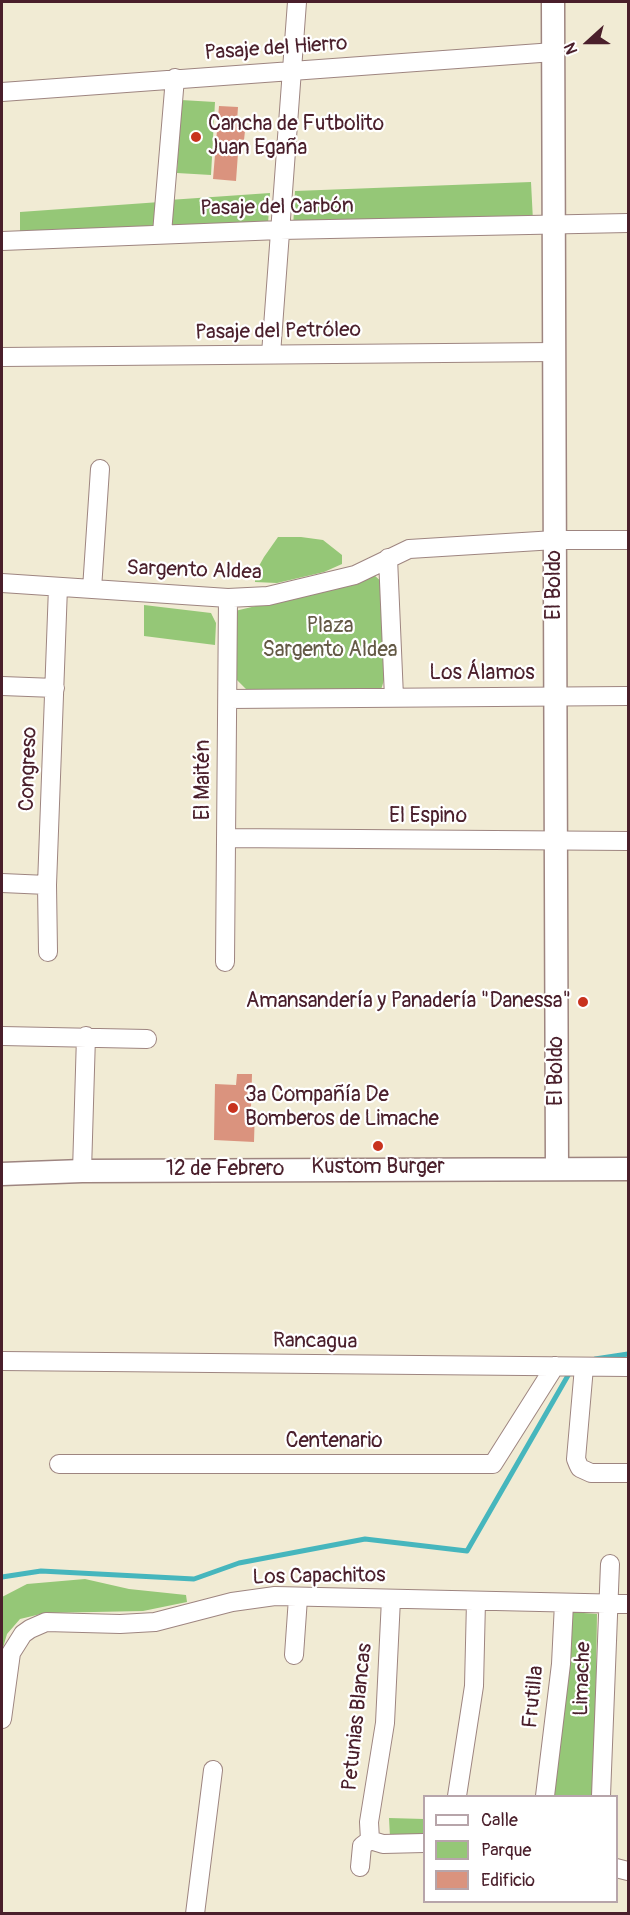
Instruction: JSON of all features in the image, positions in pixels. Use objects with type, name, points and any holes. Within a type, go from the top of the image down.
[{"type":"street","points":[[271,354],[297,2]]},
{"type":"street","name":"El Boldo","points":[[553,2],[557,1169]]},
{"type":"street","name":"Pasaje del Hierro","points":[[2,92],[554,52]]},
{"type":"street","points":[[162,233],[175,78]]},
{"type":"street","name":"Pasaje del Carbón","points":[[2,241],[162,233],[628,223]]},
{"type":"street","name":"Pasaje del Petróleo","points":[[2,357],[555,352]]},
{"type":"street","points":[[92,589],[100,469]]},
{"type":"street","name":"Sargento Aldea","points":[[2,583],[228,598],[268,596],[355,575],[409,549],[555,540],[628,540]]},
{"type":"street","points":[[388,558],[394,698]]},
{"type":"street","name":"Congreso","points":[[48,952],[47,885],[58,587]]},
{"type":"street","name":"El Maitén","points":[[225,962],[228,598]]},
{"type":"street","points":[[2,686],[55,688]]},
{"type":"street","name":"Los Álamos","points":[[228,699],[628,696]]},
{"type":"street","name":"El Espino","points":[[226,838],[628,841]]},
{"type":"street","points":[[2,883],[47,885]]},
{"type":"street","points":[[2,1036],[147,1039]]},
{"type":"street","points":[[82,1171],[86,1036]]},
{"type":"street","name":"12 de Febrero","points":[[2,1174],[82,1171],[628,1169]]},
{"type":"street","name":"Rancagua","points":[[2,1361],[628,1367]]},
{"type":"street","points":[[571,1367],[576,1458],[580,1468],[591,1473],[628,1473]]},
{"type":"street","name":"Centenario","points":[[59,1464],[493,1464],[571,1367]]},
{"type":"street","name":"Limache","points":[[601,1795],[610,1564]]},
{"type":"street","name":"Los Capachitos","points":[[2,1719],[11,1653],[23,1634],[46,1622],[120,1624],[155,1622],[255,1598],[628,1604]]},
{"type":"street","points":[[294,1655],[298,1598]]},
{"type":"street","name":"Petunias Blancas","points":[[360,1867],[362,1846],[370,1840],[369,1822],[385,1723],[391,1599]]},
{"type":"street","points":[[458,1795],[474,1686],[476,1601]]},
{"type":"street","name":"Frutilla","points":[[545,1795],[561,1664],[564,1603]]},
{"type":"street","points":[[195,1914],[213,1770]]},
{"type":"street","points":[[370,1840],[383,1844],[423,1843]]},
{"type":"green space","name":"Cancha de Futbolito Juan Egaña","points":[[181,100],[215,102],[211,175],[177,173]]},
{"type":"green space","points":[[531,182],[533,221],[293,228],[295,191]]},
{"type":"green space","points":[[270,193],[268,224],[167,226],[169,200]]},
{"type":"green space","points":[[160,202],[156,228],[20,235],[20,212]]},
{"type":"green space","points":[[278,537],[323,540],[342,555],[342,564],[324,572],[277,583],[255,582],[255,573]]},
{"type":"green space","name":"Plaza Sargento Aldea","points":[[374,575],[384,584],[384,680],[381,690],[247,690],[235,678],[235,611]]},
{"type":"green space","points":[[144,605],[211,613],[216,623],[215,645],[144,636]]},
{"type":"green space","points":[[85,1579],[129,1589],[186,1595],[187,1602],[143,1611],[45,1613],[20,1619],[7,1634],[2,1651],[2,1597],[27,1584]]},
{"type":"green space","points":[[570,1612],[597,1614],[594,1795],[550,1795]]},
{"type":"green space","points":[[389,1818],[423,1819],[423,1838],[390,1837]]},
{"type":"building","points":[[219,106],[238,107],[237,121],[246,122],[244,140],[239,139],[236,181],[213,179]]},
{"type":"building","name":"3ª Compañía De Bomberos de Limache","points":[[237,1074],[252,1074],[251,1108],[255,1108],[254,1142],[214,1140],[215,1084],[236,1085]]},
{"type":"waterway","points":[[595,1359],[628,1354]]},
{"type":"waterway","points":[[2,1577],[41,1571],[194,1579],[239,1563],[365,1539],[467,1551],[570,1372]]},
{"type":"place","name":"Cancha de Futbolito Juan Egaña","points":[[196,137]]},
{"type":"place","name":"Amansandería y Panadería \"Danessa\"","points":[[583,1002]]},
{"type":"place","name":"3ª Compañía De Bomberos de Limache","points":[[233,1108]]},
{"type":"place","name":"Kustom Burger","points":[[378,1146]]}]
